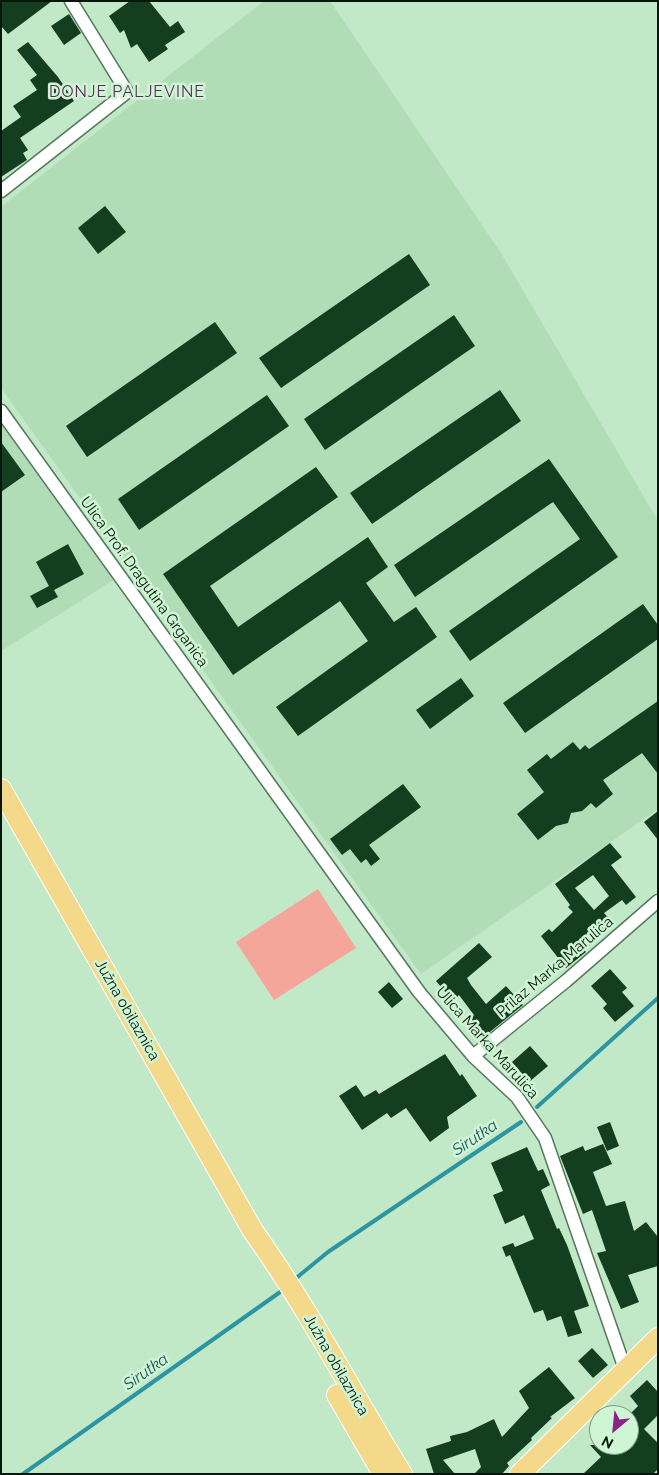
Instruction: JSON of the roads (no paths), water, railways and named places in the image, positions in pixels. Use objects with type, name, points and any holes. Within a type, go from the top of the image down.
[{"type":"main road","name":"Južna obilaznica","points":[[1,789],[254,1231],[280,1269],[351,1392],[402,1474]]},
{"type":"main road","name":"Južna obilaznica","points":[[254,1231],[268,1273],[382,1474]]},
{"type":"main road","points":[[520,1474],[625,1368],[658,1338]]},
{"type":"street","points":[[1,191],[127,92],[71,1]]},
{"type":"street","name":"Ulica Prof. Dragutina Grganića","points":[[1,411],[261,772]]},
{"type":"street","name":"Ulica Marka Marulića","points":[[261,772],[419,992],[473,1056],[517,1097],[545,1138],[625,1368]]},
{"type":"street","name":"Prilaz Marka Marulića","points":[[473,1056],[566,981],[658,901]]},
{"type":"waterway","name":"Sirutka","points":[[537,1107],[658,998]]},
{"type":"waterway","name":"Sirutka","points":[[295,1279],[328,1252],[521,1122]]},
{"type":"waterway","name":"Sirutka","points":[[23,1474],[283,1290]]},
{"type":"district","name":"DONJE PALJEVINE","points":[[127,92]]}]
